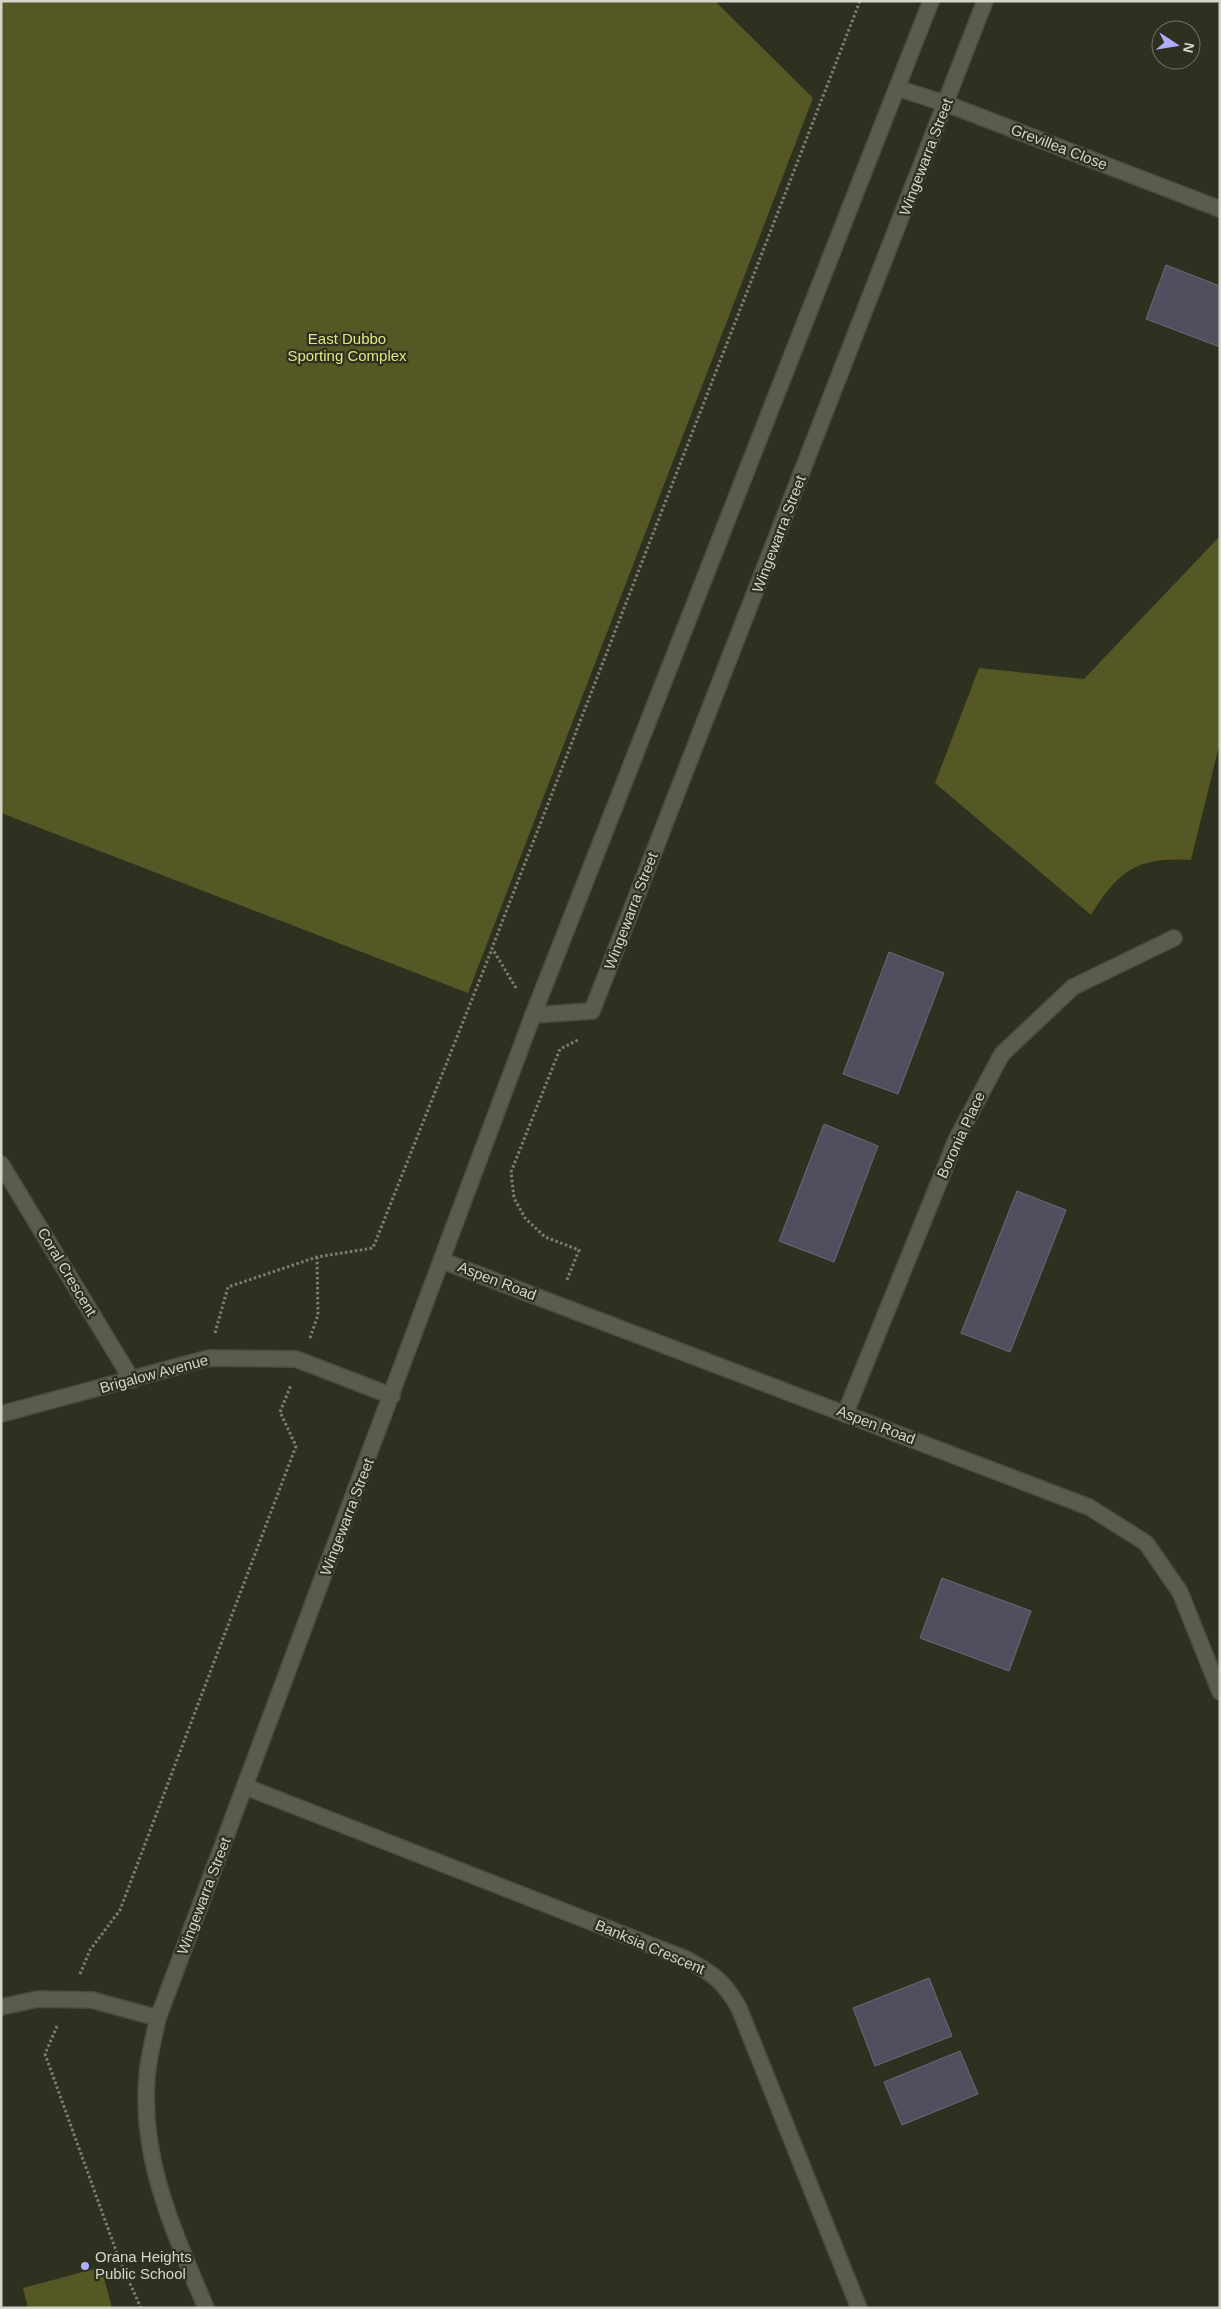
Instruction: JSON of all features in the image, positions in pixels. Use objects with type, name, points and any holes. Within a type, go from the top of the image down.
[{"type":"street","name":"Wingewarra Street","points":[[206,2308],[162,2202],[147,2138],[147,2077],[158,2018],[443,1261],[533,1015],[931,1]]},
{"type":"street","name":"Wingewarra Street","points":[[533,1015],[592,1011],[947,104],[985,1]]},
{"type":"street","name":"Grevillea Close","points":[[897,88],[947,104],[1220,209]]},
{"type":"street","name":"Boronia Place","points":[[846,1414],[957,1138],[1002,1054],[1073,987],[1174,938]]},
{"type":"street","name":"Coral Crescent","points":[[1,1164],[132,1380]]},
{"type":"street","name":"Aspen Road","points":[[443,1261],[1089,1507],[1146,1543],[1180,1592],[1220,1692]]},
{"type":"street","name":"Brigalow Avenue","points":[[1,1414],[209,1358],[296,1359],[392,1396]]},
{"type":"street","name":"Banksia Crescent","points":[[246,1787],[686,1959],[712,1973],[728,1988],[739,2008],[859,2308]]},
{"type":"street","points":[[1,2007],[38,1999],[92,2000],[158,2018]]},
{"type":"path","points":[[209,1358],[228,1287],[317,1258],[373,1248],[492,948],[860,1]]},
{"type":"path","points":[[492,948],[533,1015]]},
{"type":"path","points":[[557,1304],[579,1250],[545,1237],[525,1218],[514,1198],[511,1172],[560,1049],[583,1037]]},
{"type":"path","points":[[141,2308],[120,2259],[45,2054],[90,1950],[120,1910],[296,1446],[280,1412],[318,1315],[317,1258]]},
{"type":"green space","name":"East Dubbo Sporting Complex","points":[[1,1],[715,1],[813,98],[468,993],[1,813]]},
{"type":"green space","points":[[1220,536],[1220,742],[1191,860],[1157,861],[1143,864],[1131,870],[1111,887],[1091,915],[935,783],[979,668],[1084,679]]},
{"type":"green space","points":[[101,2267],[112,2308],[28,2308],[23,2288]]},
{"type":"building","points":[[1166,265],[1220,286],[1220,347],[1146,319]]},
{"type":"building","points":[[889,952],[944,973],[898,1094],[843,1074]]},
{"type":"building","points":[[824,1124],[878,1146],[834,1262],[779,1241]]},
{"type":"building","points":[[1017,1191],[1066,1210],[1010,1352],[961,1333]]},
{"type":"building","points":[[942,1578],[1031,1611],[1009,1671],[920,1638]]},
{"type":"building","points":[[929,1978],[952,2036],[875,2066],[853,2008]]},
{"type":"building","points":[[960,2051],[978,2094],[902,2125],[884,2082]]},
{"type":"place","name":"Orana Heights Public School","points":[[85,2266]]}]
